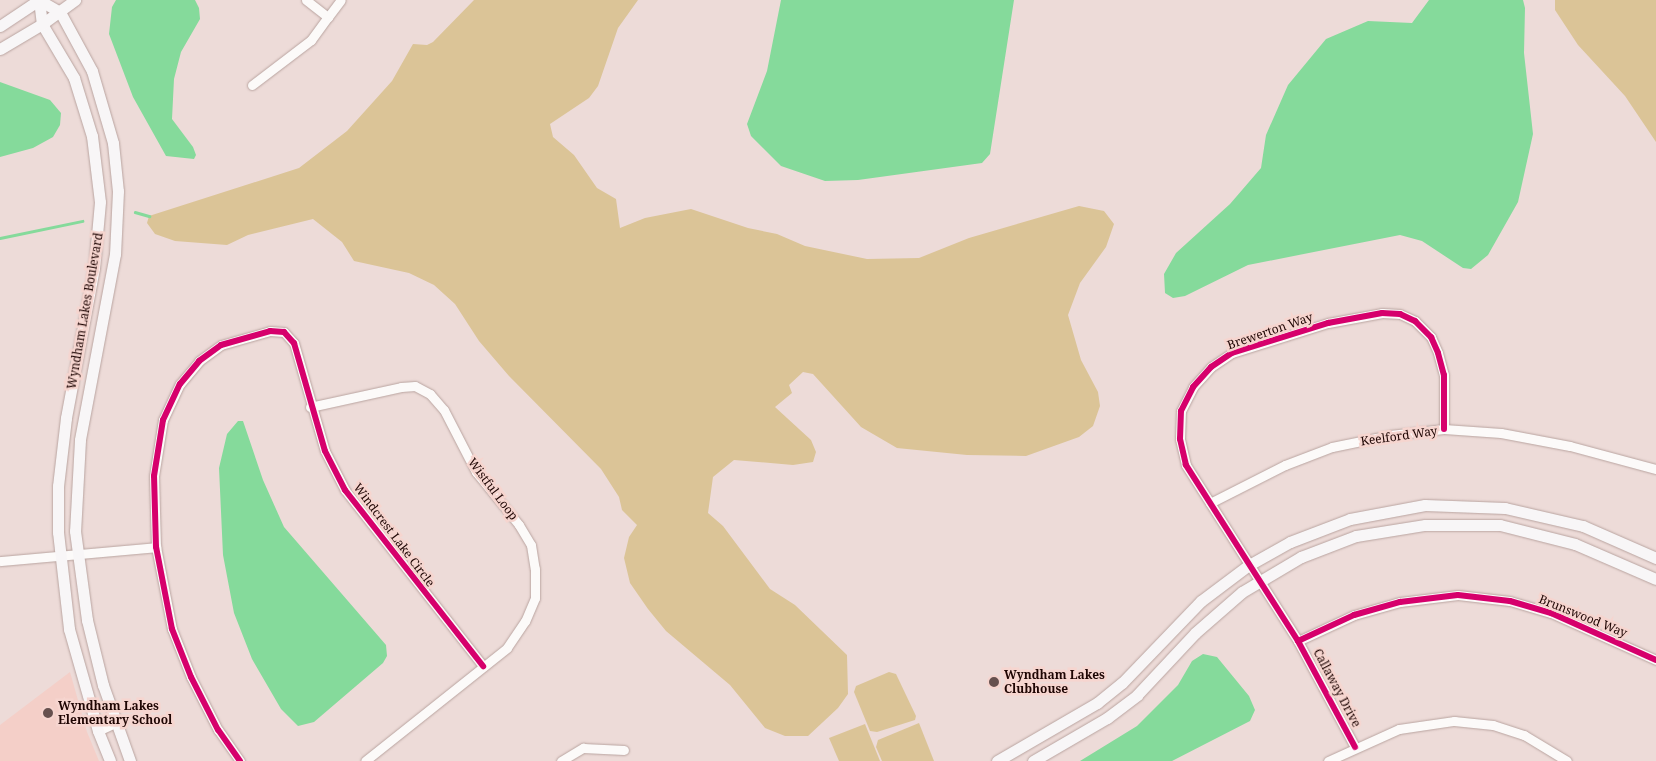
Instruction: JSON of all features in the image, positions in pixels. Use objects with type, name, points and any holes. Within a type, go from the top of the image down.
[{"type":"street","points":[[0,26],[39,0],[60,12]]},
{"type":"street","name":"Wyndham Lakes Boulevard","points":[[39,0],[42,24],[74,78],[92,136],[100,202],[94,268],[66,418],[58,486],[60,556],[69,629],[98,731],[110,761]]},
{"type":"street","points":[[0,49],[42,24],[75,0]]},
{"type":"street","points":[[306,0],[328,17]]},
{"type":"street","points":[[252,85],[311,40],[341,0]]},
{"type":"street","name":"Wyndham Lakes Boulevard","points":[[60,12],[92,71],[114,143],[118,191],[115,254],[80,440],[76,476],[77,553],[87,620],[115,723],[130,761]]},
{"type":"street","name":"Brewerton Way","points":[[1249,565],[1186,465],[1180,439],[1182,411],[1193,387],[1211,367],[1232,353],[1328,323],[1382,313],[1400,314],[1415,321],[1431,336],[1444,375],[1444,429]]},
{"type":"street","name":"Windcrest Lake Circle","points":[[240,761],[218,730],[191,677],[172,629],[156,547],[154,476],[163,420],[180,384],[199,361],[221,346],[270,331],[284,332],[294,343],[310,407],[325,451],[345,490],[483,666]]},
{"type":"street","name":"Wistful Loop","points":[[310,407],[415,386],[430,394],[444,410],[476,472],[523,531],[531,545],[535,569],[535,598],[525,621],[507,648],[483,666]]},
{"type":"street","name":"Keelford Way","points":[[1210,503],[1285,465],[1332,447],[1390,436],[1444,429],[1501,433],[1570,446],[1656,469]]},
{"type":"street","points":[[997,761],[1097,703],[1122,683],[1201,602],[1249,565],[1290,542],[1342,522],[1386,510],[1425,505],[1505,508],[1549,516],[1598,532],[1656,558]]},
{"type":"street","points":[[1033,761],[1107,718],[1137,695],[1214,614],[1259,580],[1301,557],[1356,536],[1416,526],[1468,523],[1544,534],[1597,552],[1656,580]]},
{"type":"street","points":[[0,561],[156,547]]},
{"type":"street","name":"Callaway Drive","points":[[1249,565],[1298,641],[1355,747]]},
{"type":"street","name":"Brunswood Way","points":[[1298,641],[1373,610],[1400,602],[1458,595],[1510,601],[1551,612],[1656,660]]},
{"type":"street","points":[[365,761],[483,666]]},
{"type":"street","points":[[1328,761],[1355,747],[1414,725],[1474,722],[1524,735],[1567,761]]},
{"type":"street","points":[[98,731],[115,723]]},
{"type":"street","points":[[561,761],[584,748],[624,750]]},
{"type":"shaded area","points":[[116,0],[195,0],[199,8],[200,19],[181,52],[174,79],[172,119],[193,147],[196,155],[194,159],[166,156],[133,97],[109,34],[112,7]]},
{"type":"shaded area","points":[[474,0],[638,0],[618,28],[598,86],[589,98],[550,124],[553,137],[574,155],[597,188],[616,199],[620,228],[645,218],[691,209],[748,228],[777,234],[805,246],[867,259],[919,258],[969,238],[1079,206],[1104,211],[1114,224],[1106,247],[1080,283],[1068,315],[1081,360],[1098,392],[1100,406],[1093,426],[1079,437],[1026,456],[967,455],[897,448],[861,427],[813,374],[803,372],[789,385],[792,393],[775,407],[811,440],[816,452],[813,462],[793,465],[734,460],[713,477],[708,513],[723,526],[770,589],[795,605],[847,655],[848,694],[838,708],[808,736],[785,736],[765,728],[730,685],[666,631],[630,583],[624,558],[629,537],[637,525],[622,510],[619,497],[601,469],[509,376],[479,341],[455,304],[434,285],[409,273],[354,261],[342,242],[313,219],[248,235],[227,245],[175,241],[155,234],[147,223],[149,216],[299,168],[347,131],[392,81],[413,44],[427,45],[433,42]]},
{"type":"shaded area","points":[[781,0],[1014,0],[990,154],[982,163],[858,180],[825,181],[781,166],[751,136],[747,124],[767,71]]},
{"type":"shaded area","points":[[1429,0],[1523,0],[1525,8],[1524,53],[1533,134],[1518,202],[1488,255],[1471,269],[1463,268],[1422,241],[1400,235],[1248,265],[1185,296],[1173,298],[1165,293],[1164,274],[1176,253],[1230,204],[1261,168],[1266,135],[1288,85],[1326,39],[1368,21],[1412,23]]},
{"type":"shaded area","points":[[1555,0],[1656,0],[1656,142],[1625,96],[1578,45],[1555,10]]},
{"type":"shaded area","points":[[0,82],[50,100],[61,113],[60,125],[53,137],[33,148],[0,157]]},
{"type":"shaded area","points":[[238,421],[243,421],[263,480],[284,527],[386,645],[387,656],[383,663],[314,722],[298,726],[281,709],[252,659],[234,613],[223,555],[219,468],[227,434]]},
{"type":"shaded area","points":[[1203,654],[1217,657],[1249,696],[1255,710],[1250,721],[1172,761],[1080,761],[1137,726],[1178,685],[1192,661]]},
{"type":"shaded area","name":"Wyndham Lakes Elementary School","points":[[70,672],[87,732],[99,761],[0,761],[0,725]]},
{"type":"shaded area","points":[[889,672],[896,674],[916,716],[915,720],[877,732],[870,731],[854,692],[856,686]]},
{"type":"shaded area","points":[[919,723],[934,761],[882,761],[876,747],[878,740]]},
{"type":"shaded area","points":[[865,724],[880,761],[839,761],[829,738]]},
{"type":"waterway","points":[[135,212],[149,216]]},
{"type":"waterway","points":[[0,238],[82,221]]},
{"type":"cycle path","points":[[1355,747],[1298,641],[1186,465],[1180,439],[1181,411],[1193,387],[1211,367],[1232,353],[1328,323],[1382,313],[1400,314],[1415,321],[1431,337],[1438,353],[1444,375],[1444,429]]},
{"type":"cycle path","points":[[240,761],[218,730],[191,677],[172,629],[156,547],[154,476],[163,420],[180,384],[199,361],[221,345],[270,331],[284,332],[294,343],[325,451],[345,490],[483,666]]},
{"type":"cycle path","points":[[1298,641],[1354,615],[1400,602],[1458,595],[1510,601],[1551,613],[1656,660]]},
{"type":"place","name":"Wyndham Lakes Clubhouse","points":[[994,682]]},
{"type":"place","name":"Wyndham Lakes Elementary School","points":[[48,713]]}]
